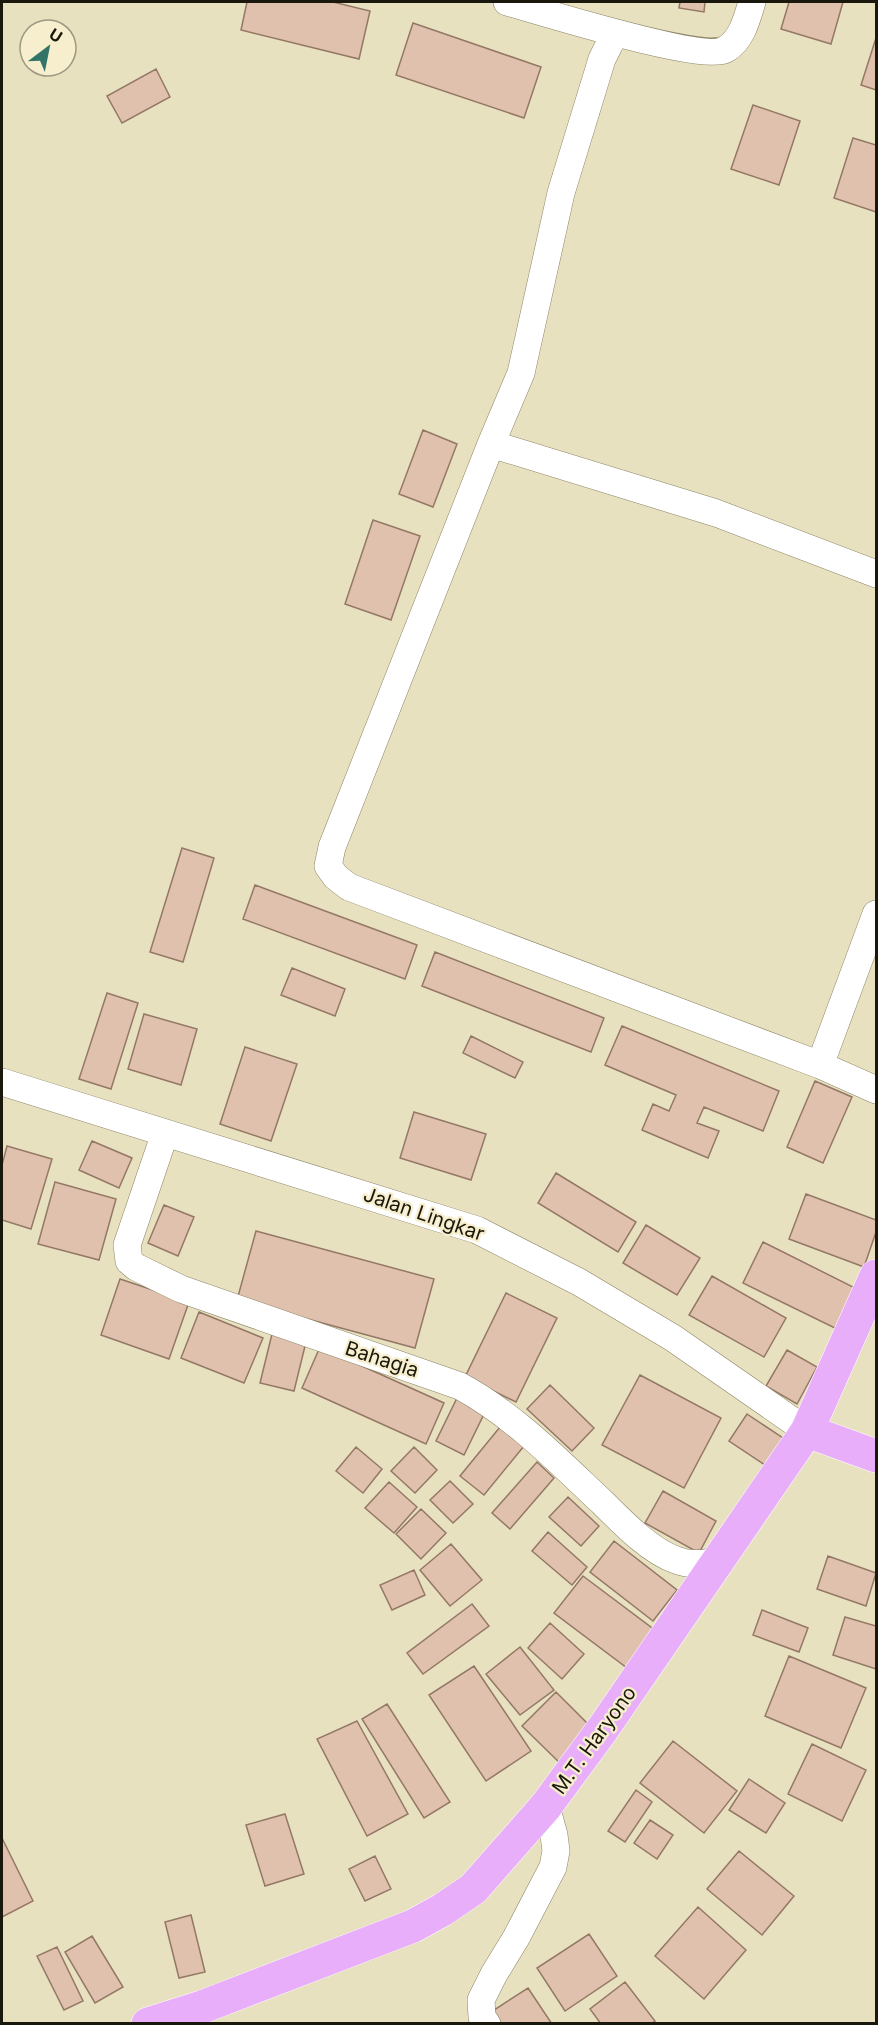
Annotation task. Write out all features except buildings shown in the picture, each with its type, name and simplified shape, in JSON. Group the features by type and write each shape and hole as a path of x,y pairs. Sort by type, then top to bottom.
{"highway":[{"name":"M.T. Haryono","path":"148,2024 202,2007 413,1926 473,1889 546,1806 602,1730 807,1431 876,1276"},
{"path":"807,1431 876,1456"}],"street":[{"path":"507,2 615,33 694,50 717,52 726,50 735,42 752,2"},
{"path":"615,33 602,59 561,193 521,373 332,847 328,866 336,877 350,887 820,1065 876,1089"},
{"path":"491,444 716,513 876,574"},
{"path":"820,1065 876,914"},
{"name":"Jalan Lingkar","path":"2,1082 477,1230 579,1282 674,1338 807,1431"},
{"name":"Bahagia","path":"165,1133 127,1245 129,1261 136,1267 181,1289 460,1386 497,1408 518,1424 614,1514 658,1550 675,1560 694,1564 721,1559"},
{"path":"487,2024 482,2017 481,2000 553,1867 556,1851 546,1806"}]}
